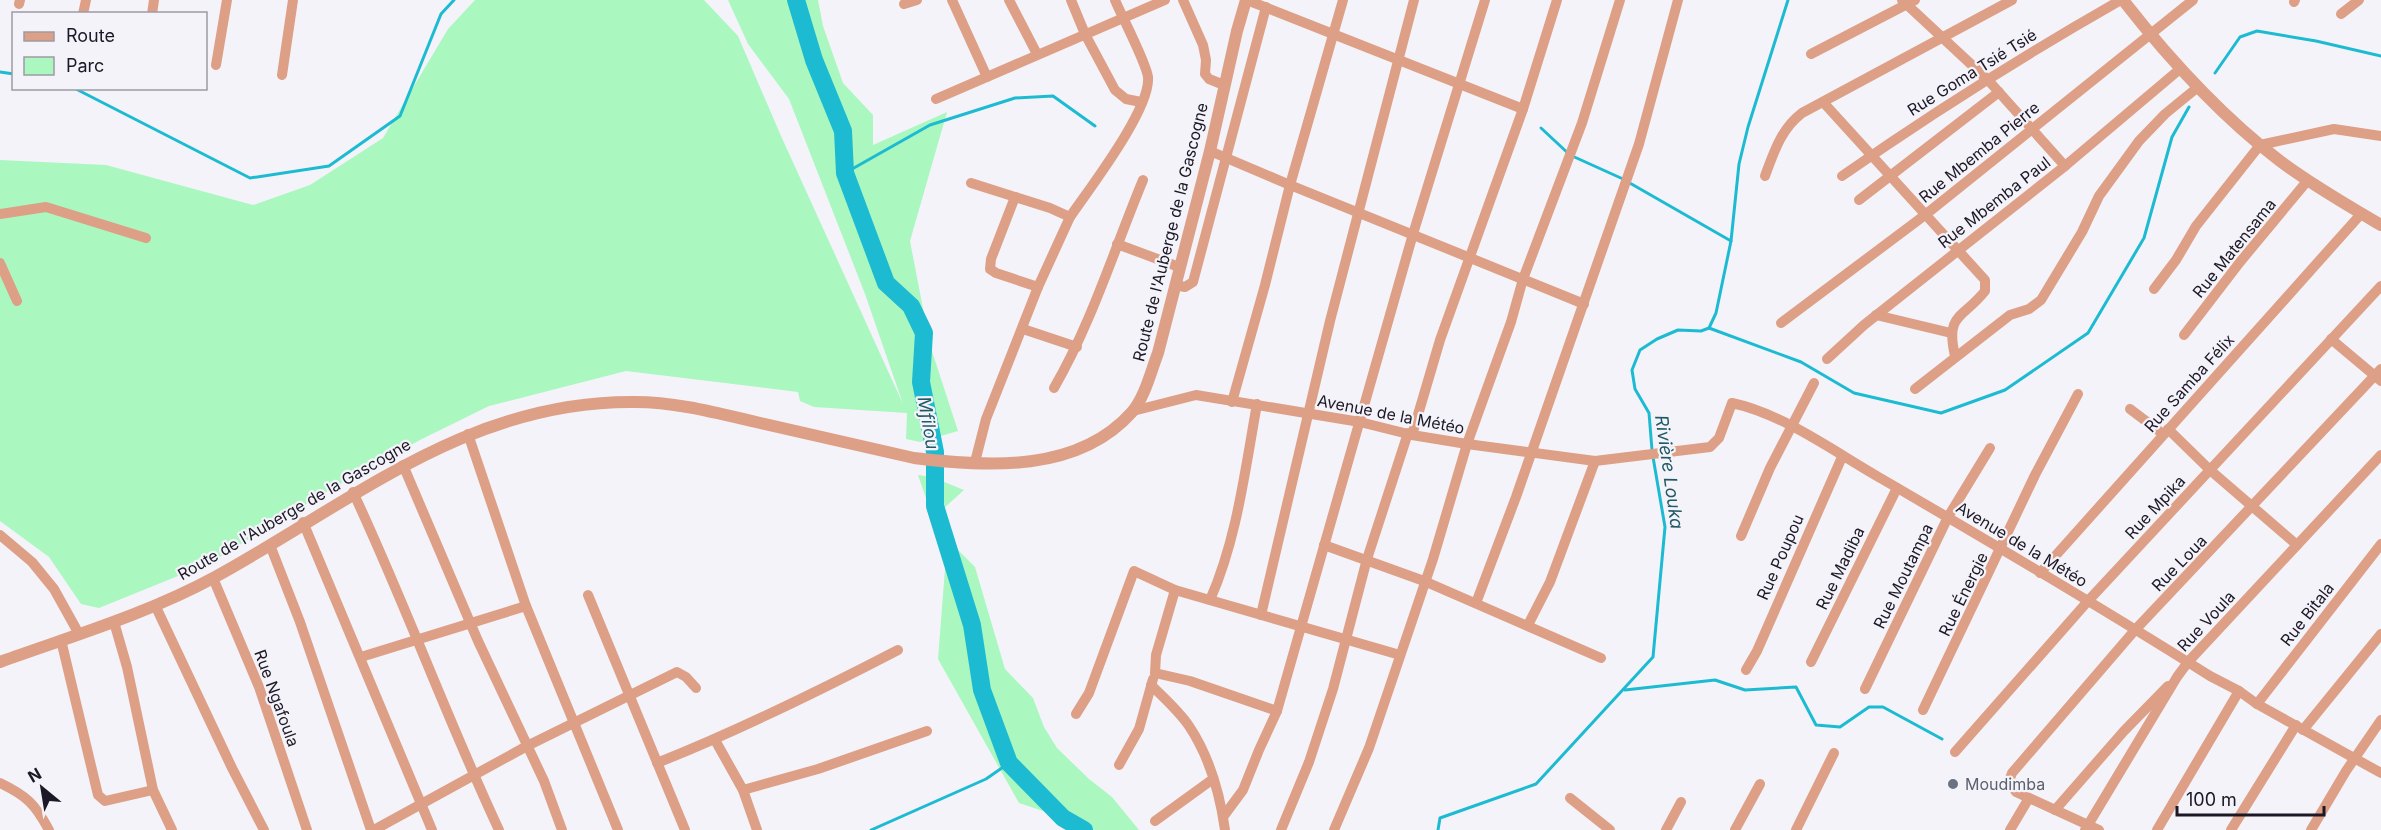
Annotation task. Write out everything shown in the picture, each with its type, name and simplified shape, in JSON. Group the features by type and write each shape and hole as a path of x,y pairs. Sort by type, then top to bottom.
{"street":[{"path":"216,65 227,0"},
{"path":"282,75 292,0"},
{"path":"904,4 917,0"},
{"path":"952,0 987,77"},
{"path":"1009,0 1037,54"},
{"path":"1071,0 1085,34 1115,90 1126,99 1141,102"},
{"path":"975,462 986,419 1038,287 1070,217 1118,149 1147,86 1147,72 1115,0"},
{"path":"936,99 1165,0"},
{"path":"1183,0 1203,45 1206,56 1205,74 1209,79 1224,85"},
{"path":"1247,0 1523,109"},
{"name":"Route de l'Auberge de la Gascogne","path":"0,662 114,622 213,578 353,492 468,434 506,421 555,409 637,402 699,409 915,458 946,462 1023,463 1075,452 1097,442 1133,411 1158,353 1247,0"},
{"path":"1232,402 1343,0"},
{"path":"1261,615 1358,213 1400,61 1414,0"},
{"path":"1223,817 1243,790 1258,750 1277,711 1413,234 1485,0"},
{"path":"1281,830 1309,762 1367,560 1440,340 1523,109 1557,0"},
{"path":"1334,830 1369,748 1467,444 1523,279 1582,123 1620,0"},
{"path":"1476,603 1532,453 1639,144 1677,0"},
{"path":"1765,176 1779,140 1791,122 2012,0"},
{"path":"2122,0 2180,69 2260,145 2308,180 2381,225"},
{"name":"Rue Goma Tsié Tsié","path":"1842,176 1930,115 2058,36 2122,0"},
{"name":"Rue Mbemba Pierre","path":"1781,323 1925,215 2193,0"},
{"path":"2341,14 2359,0"},
{"path":"1811,54 1908,2 1988,80 2065,166"},
{"path":"1175,285 1189,286 1198,263 1266,7"},
{"name":"Rue Mbemba Paul","path":"1827,359 1876,315 2065,166 2180,69"},
{"path":"1915,389 2010,315 2029,309 2041,300 2082,232 2099,196 2125,159 2165,114 2198,87"},
{"path":"1859,200 1999,92"},
{"path":"1824,102 1981,274 1987,285 1982,295 1960,315 1951,333 1955,356"},
{"path":"2154,289 2176,260 2196,226 2260,145 2334,129 2381,136"},
{"path":"1210,151 1290,186 1584,304"},
{"path":"1054,388 1077,346 1098,298 1143,180"},
{"name":"Rue Matensama","path":"2184,335 2240,262 2308,180"},
{"path":"971,183 1050,208 1070,217"},
{"path":"1015,197 991,259 990,269 1038,287"},
{"path":"0,214 46,207 146,238"},
{"path":"1195,209 1211,216"},
{"name":"Rue Samba Félix","path":"2040,573 2361,214"},
{"path":"1117,244 1180,263 1198,263"},
{"path":"0,263 17,301"},
{"name":"Rue Mpika","path":"1955,752 2088,601 2381,286"},
{"path":"1876,315 1951,333"},
{"path":"1023,329 1077,346"},
{"path":"2331,339 2379,375"},
{"name":"Rue Loua","path":"2029,798 2016,792 2010,784 2012,773 2135,630 2379,375"},
{"path":"1741,536 1770,468 1814,383"},
{"name":"Rue Énergie","path":"1923,710 2035,475 2078,394"},
{"name":"Avenue de la Météo","path":"1133,411 1196,395 1360,422 1467,444 1595,461 1710,447 1719,438 1732,402 1792,427 2002,548 2257,704 2381,772"},
{"path":"1210,600 1227,554 1241,494 1257,404"},
{"path":"2130,409 2165,431 2297,544"},
{"path":"468,434 526,606 618,830"},
{"name":"Rue Moutampa","path":"1865,689 1948,517 1990,448"},
{"name":"Rue Voula","path":"2087,827 2177,676 2188,662 2381,455"},
{"name":"Rue Poupou","path":"1746,670 1757,651 1842,457"},
{"path":"1528,625 1550,582 1595,461"},
{"path":"403,465 544,781 562,830"},
{"name":"Rue Madiba","path":"1811,662 1897,488"},
{"path":"353,492 499,830"},
{"path":"303,522 432,830"},
{"path":"0,535 32,562 54,589 79,634"},
{"path":"270,544 300,622 372,830 422,805 527,746 630,697 665,676 676,672 686,677 696,688"},
{"name":"Rue Bitala","path":"2257,704 2381,544"},
{"path":"1324,545 1424,581 1601,658"},
{"path":"1076,714 1089,693 1134,571 1175,590 1400,655"},
{"name":"Rue Ngafoula","path":"213,578 259,687 307,830"},
{"path":"1119,765 1139,729 1155,673 1156,655 1175,590"},
{"path":"588,595 685,830"},
{"path":"155,605 264,830"},
{"path":"361,657 526,606"},
{"path":"114,622 153,790 172,830"},
{"path":"2230,830 2299,727 2381,634"},
{"path":"61,640 98,795 105,801 153,790"},
{"path":"657,763 715,740 898,651"},
{"path":"1155,673 1190,681 1277,711"},
{"path":"2055,810 2124,731 2177,676"},
{"path":"1151,685 1188,726 1214,779 1225,830"},
{"path":"2157,830 2239,691"},
{"path":"2311,830 2354,758 2381,720"},
{"path":"743,790 818,769 927,730"},
{"path":"715,740 743,790 757,830"},
{"path":"1796,830 1834,753"},
{"path":"1155,821 1214,779"},
{"path":"0,783 15,790 36,807 49,830"},
{"path":"1735,830 1760,784"},
{"path":"1570,798 1596,826 1610,830"},
{"path":"2010,830 2029,798 2087,827 2099,830"},
{"path":"1666,830 1681,802"}],"green space":[{"path":"475,0 704,0 738,36 903,404 865,294 789,99 748,44 728,0 818,0 823,26 843,83 873,115 873,145 947,112 910,241 930,345 958,431 920,442 906,439 907,413 814,407 800,401 798,392 626,371 489,406 420,440 331,489 210,563 99,608 81,604 49,557 0,521 0,160 106,165 253,205 310,185 383,138 448,29"},
{"path":"918,475 932,477 964,490 944,508 958,550 975,567 1005,669 1033,698 1044,727 1057,748 1089,779 1112,797 1139,830 1068,830 1049,813 1019,803 938,659 946,556"}],"waterway":[{"path":"78,90 250,178 329,166 400,116 441,14 454,0"},
{"name":"Mfilou","path":"796,0 814,60 843,131 845,173 886,283 911,306 924,333 921,382 935,452 935,506 972,625 982,690 1009,763 1063,818 1084,830"},
{"name":"Rivière Louka","path":"1652,450 1649,413 1635,389 1632,370 1640,350 1657,339 1678,330 1701,331 1709,328 1716,313 1731,241 1739,164 1748,127 1788,0"},
{"path":"2215,73 2240,37 2257,31 2316,41 2381,56"},
{"path":"0,72 12,74"},
{"path":"845,173 930,125 1015,98 1053,96 1095,126"},
{"path":"1709,328 1801,362 1854,393 1941,413 2005,390 2088,333 2144,238 2172,137 2189,107"},
{"path":"1541,128 1570,155 1623,179"},
{"path":"1628,182 1731,241"},
{"name":"Rivière Louka","path":"1438,830 1440,818 1536,784 1653,657 1665,527 1653,457"},
{"path":"1625,690 1715,680 1745,690 1796,687 1816,725 1840,727 1869,707 1883,707 1942,739"},
{"path":"871,830 986,779 1009,763"}],"place":[{"name":"Moudimba","path":"1953,784"}]}
